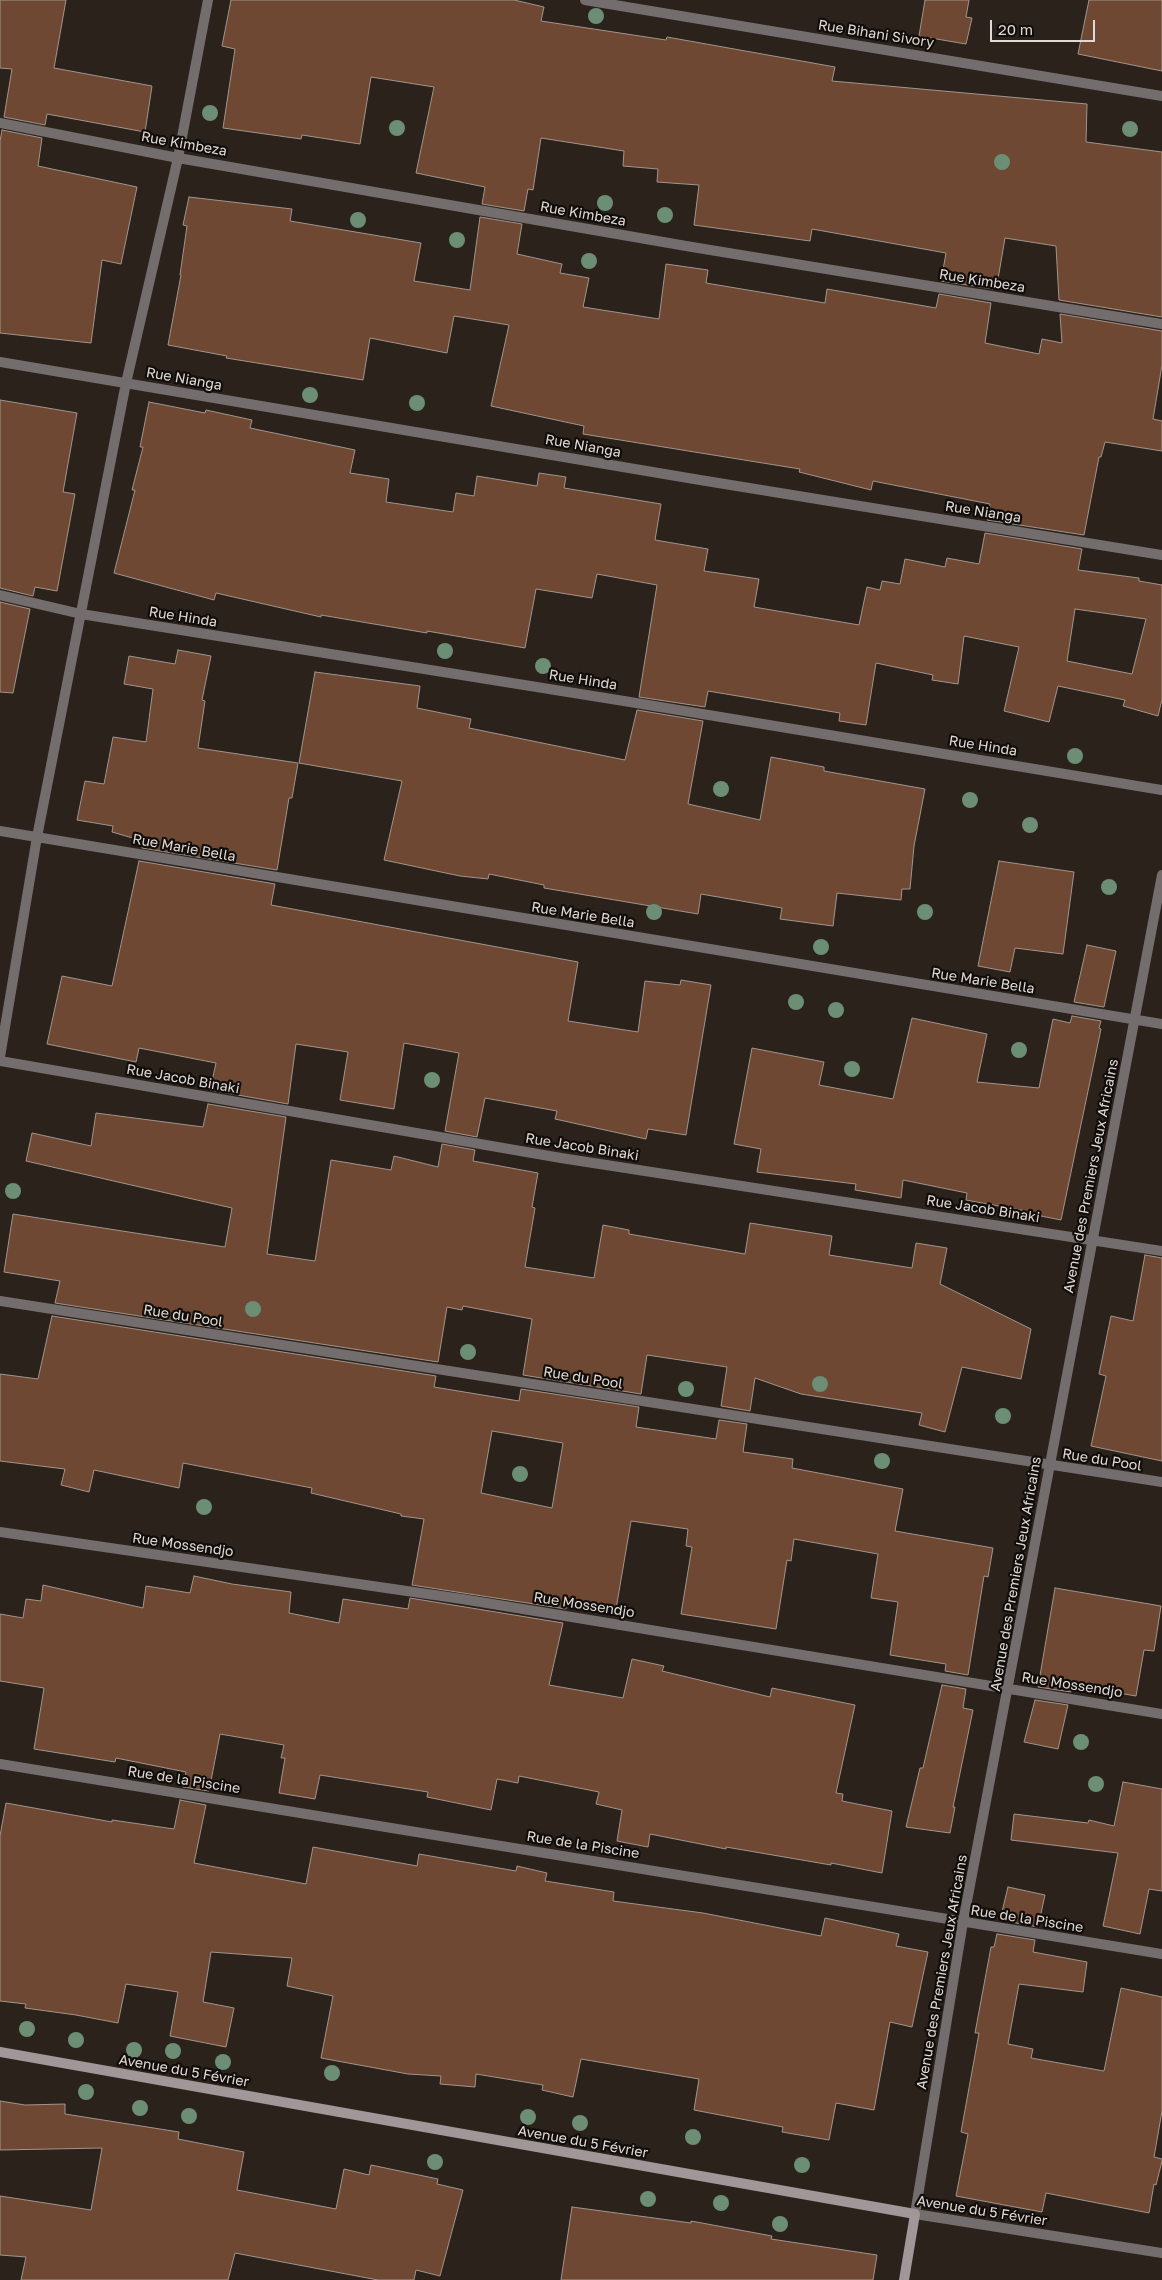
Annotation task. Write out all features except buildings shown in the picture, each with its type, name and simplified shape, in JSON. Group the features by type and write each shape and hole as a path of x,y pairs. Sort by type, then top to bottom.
{"street":[{"path":"0,1059 36,837 126,383 178,158 208,0"},
{"name":"Rue Bihani Sivory","path":"586,0 1162,96"},
{"name":"Rue Kimbeza","path":"0,123 178,158 682,246 1162,324"},
{"name":"Rue Nianga","path":"0,362 700,480 1162,555"},
{"name":"Rue Hinda","path":"0,595 81,614 614,699 1162,790"},
{"name":"Rue Marie Bella","path":"0,831 1162,1024"},
{"name":"Avenue des Premiers Jeux Africains","path":"904,2280 963,1922 1009,1689 1049,1466 1162,875"},
{"name":"Rue Jacob Binaki","path":"0,1059 560,1158 1162,1251"},
{"name":"Rue du Pool","path":"0,1301 1049,1466 1162,1482"},
{"name":"Rue Mossendjo","path":"0,1532 462,1599 1162,1714"},
{"name":"Rue de la Piscine","path":"0,1764 1162,1954"},
{"name":"Avenue du 5 Février","path":"0,2052 915,2214 1162,2253"}]}
